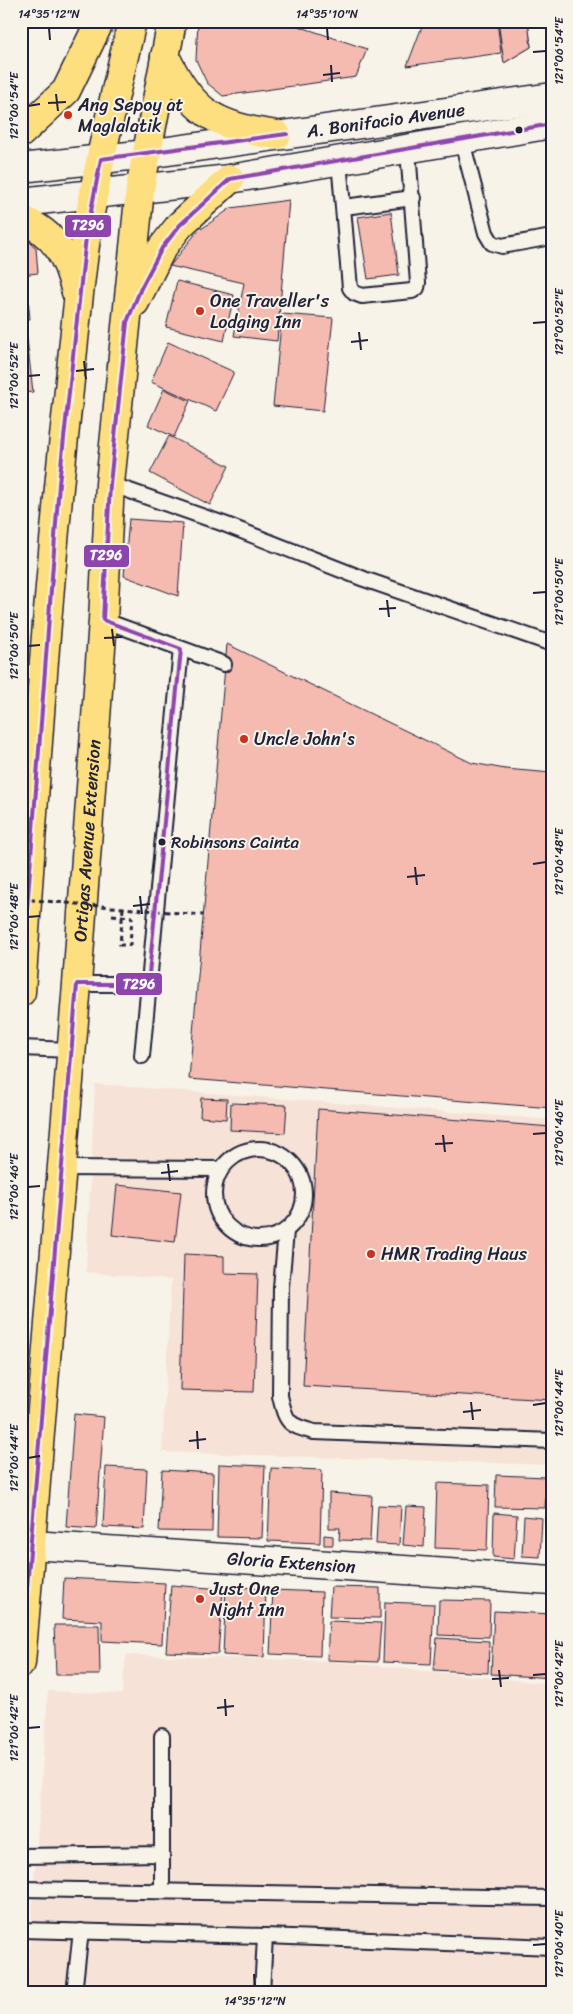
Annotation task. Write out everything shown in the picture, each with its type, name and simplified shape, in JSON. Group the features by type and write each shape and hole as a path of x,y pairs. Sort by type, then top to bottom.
{"main road":[{"path":"21,133 66,91 100,21"},
{"path":"21,992 32,672 59,484 78,300 94,194 132,21"},
{"name":"Ortigas Avenue Extension","path":"21,1662 32,1545 70,1050 77,984 103,620 110,484 140,189 172,21"},
{"path":"165,56 182,89 212,117 246,131 276,135"},
{"name":"A. Bonifacio Avenue","path":"21,168 147,154 552,97"},
{"name":"A. Bonifacio Avenue","path":"21,202 230,179 462,141 552,124"},
{"path":"127,322 141,288 162,248 180,225 230,179"},
{"path":"21,219 44,231 62,250 71,270 78,300"},
{"name":"Gloria Extension","path":"32,1545 552,1580"}],"lane":[{"path":"462,141 486,233 492,243 502,246 552,237"},
{"path":"339,161 350,288 354,293 362,296 412,291 417,288 418,283 408,150"},
{"path":"344,207 413,198"},
{"path":"110,484 224,524 364,579 552,644"},
{"path":"103,620 224,664"},
{"path":"142,1056 181,649"},
{"path":"77,984 148,984"},
{"path":"21,1048 70,1050"},
{"path":"262,1148 277,1152 290,1161 300,1174 304,1189 303,1205 297,1219 286,1231 272,1238 256,1240 241,1236 228,1227 219,1214 214,1199 215,1184 221,1169 232,1157 246,1151 262,1148"},
{"path":"61,1168 221,1169"},
{"path":"286,1231 281,1287 280,1396 283,1413 293,1426 314,1432 552,1441"},
{"path":"162,1736 162,1891"},
{"path":"21,1856 162,1854"},
{"path":"21,1889 552,1898"},
{"path":"21,1930 265,1936 552,1947"},
{"path":"74,1993 82,1931"},
{"path":"262,1993 265,1936"}],"path":[{"path":"21,899 203,915"},
{"path":"104,915 132,917 130,945 120,945 123,908"}],"shaded area":[{"path":"95,1084 552,1120 552,1465 162,1452 171,1280 86,1272"},
{"path":"126,1655 329,1661 552,1684 552,1993 26,1993 48,1691 122,1694"}],"building":[{"path":"198,21 283,21 367,49 356,77 223,96 207,83 196,60"},
{"path":"424,21 497,21 501,53 407,66"},
{"path":"498,21 528,21 531,47 504,63"},
{"path":"498,21 528,21 531,47 504,63"},
{"path":"289,200 277,341 234,336 244,283 170,266 197,232 231,208"},
{"path":"391,212 399,275 368,279 358,217"},
{"path":"21,233 36,248 38,273 21,275"},
{"path":"26,277 30,319 21,319 21,278"},
{"name":"One Traveller's Lodging Inn","path":"177,281 234,295 224,341 166,327"},
{"path":"282,314 333,318 323,411 273,406"},
{"path":"21,321 25,321 33,392 21,393"},
{"path":"168,342 234,372 216,411 151,382"},
{"path":"164,389 190,401 174,437 148,425"},
{"path":"169,436 229,466 210,505 150,473"},
{"path":"129,519 183,523 178,596 124,576"},
{"path":"227,644 472,763 505,769 552,773 552,1108 189,1079"},
{"path":"201,1098 227,1099 226,1119 200,1117"},
{"path":"231,1103 287,1105 285,1133 230,1130"},
{"path":"318,1109 552,1127 552,1400 303,1386"},
{"path":"117,1185 181,1192 175,1242 112,1235"},
{"path":"184,1254 224,1256 224,1273 258,1274 254,1392 180,1390"},
{"path":"74,1414 104,1417 96,1529 66,1527"},
{"path":"219,1464 265,1466 262,1538 217,1537"},
{"path":"106,1467 147,1469 144,1529 103,1527"},
{"path":"271,1468 322,1470 320,1543 268,1541"},
{"path":"162,1470 213,1473 212,1532 159,1531"},
{"path":"496,1475 547,1477 545,1508 495,1507"},
{"path":"437,1483 489,1485 487,1550 435,1548"},
{"path":"329,1493 372,1496 370,1541 339,1540 340,1528 329,1528"},
{"path":"378,1505 401,1506 399,1545 376,1544"},
{"path":"406,1506 426,1507 424,1547 403,1545"},
{"path":"494,1513 517,1515 514,1559 493,1557"},
{"path":"524,1516 542,1518 540,1557 522,1556"},
{"path":"552,1518 552,1557 550,1557"},
{"path":"324,1535 333,1536 333,1545 324,1545"},
{"path":"64,1578 165,1583 162,1644 102,1641 102,1621 62,1619"},
{"path":"171,1585 223,1589 218,1654 166,1652"},
{"path":"226,1586 266,1589 264,1657 223,1655"},
{"path":"331,1587 380,1588 380,1618 329,1617"},
{"path":"273,1590 322,1592 320,1656 270,1654"},
{"path":"439,1600 490,1601 489,1637 438,1635"},
{"path":"385,1602 434,1604 431,1664 383,1662"},
{"path":"494,1611 552,1614 552,1678 491,1674"},
{"path":"329,1621 381,1623 378,1662 327,1660"},
{"path":"54,1625 99,1625 100,1675 56,1675"},
{"path":"437,1638 489,1641 488,1673 434,1670"}],"transit line":[{"name":"T296","path":"21,1660 77,984 148,984 181,649 103,620 110,484 127,322 141,288 162,248 180,225 230,179 552,124"},
{"name":"T296","path":"21,989 59,484 86,237 101,159 287,134"}],"place":[{"name":"Ang Sepoy at Maglalatik","path":"68,115"},
{"name":"One Traveller's Lodging Inn","path":"200,311"},
{"name":"Uncle John's","path":"244,739"},
{"name":"Robinsons Cainta","path":"162,842"},
{"name":"HMR Trading Haus","path":"371,1254"},
{"name":"Just One Night Inn","path":"200,1599"}]}
